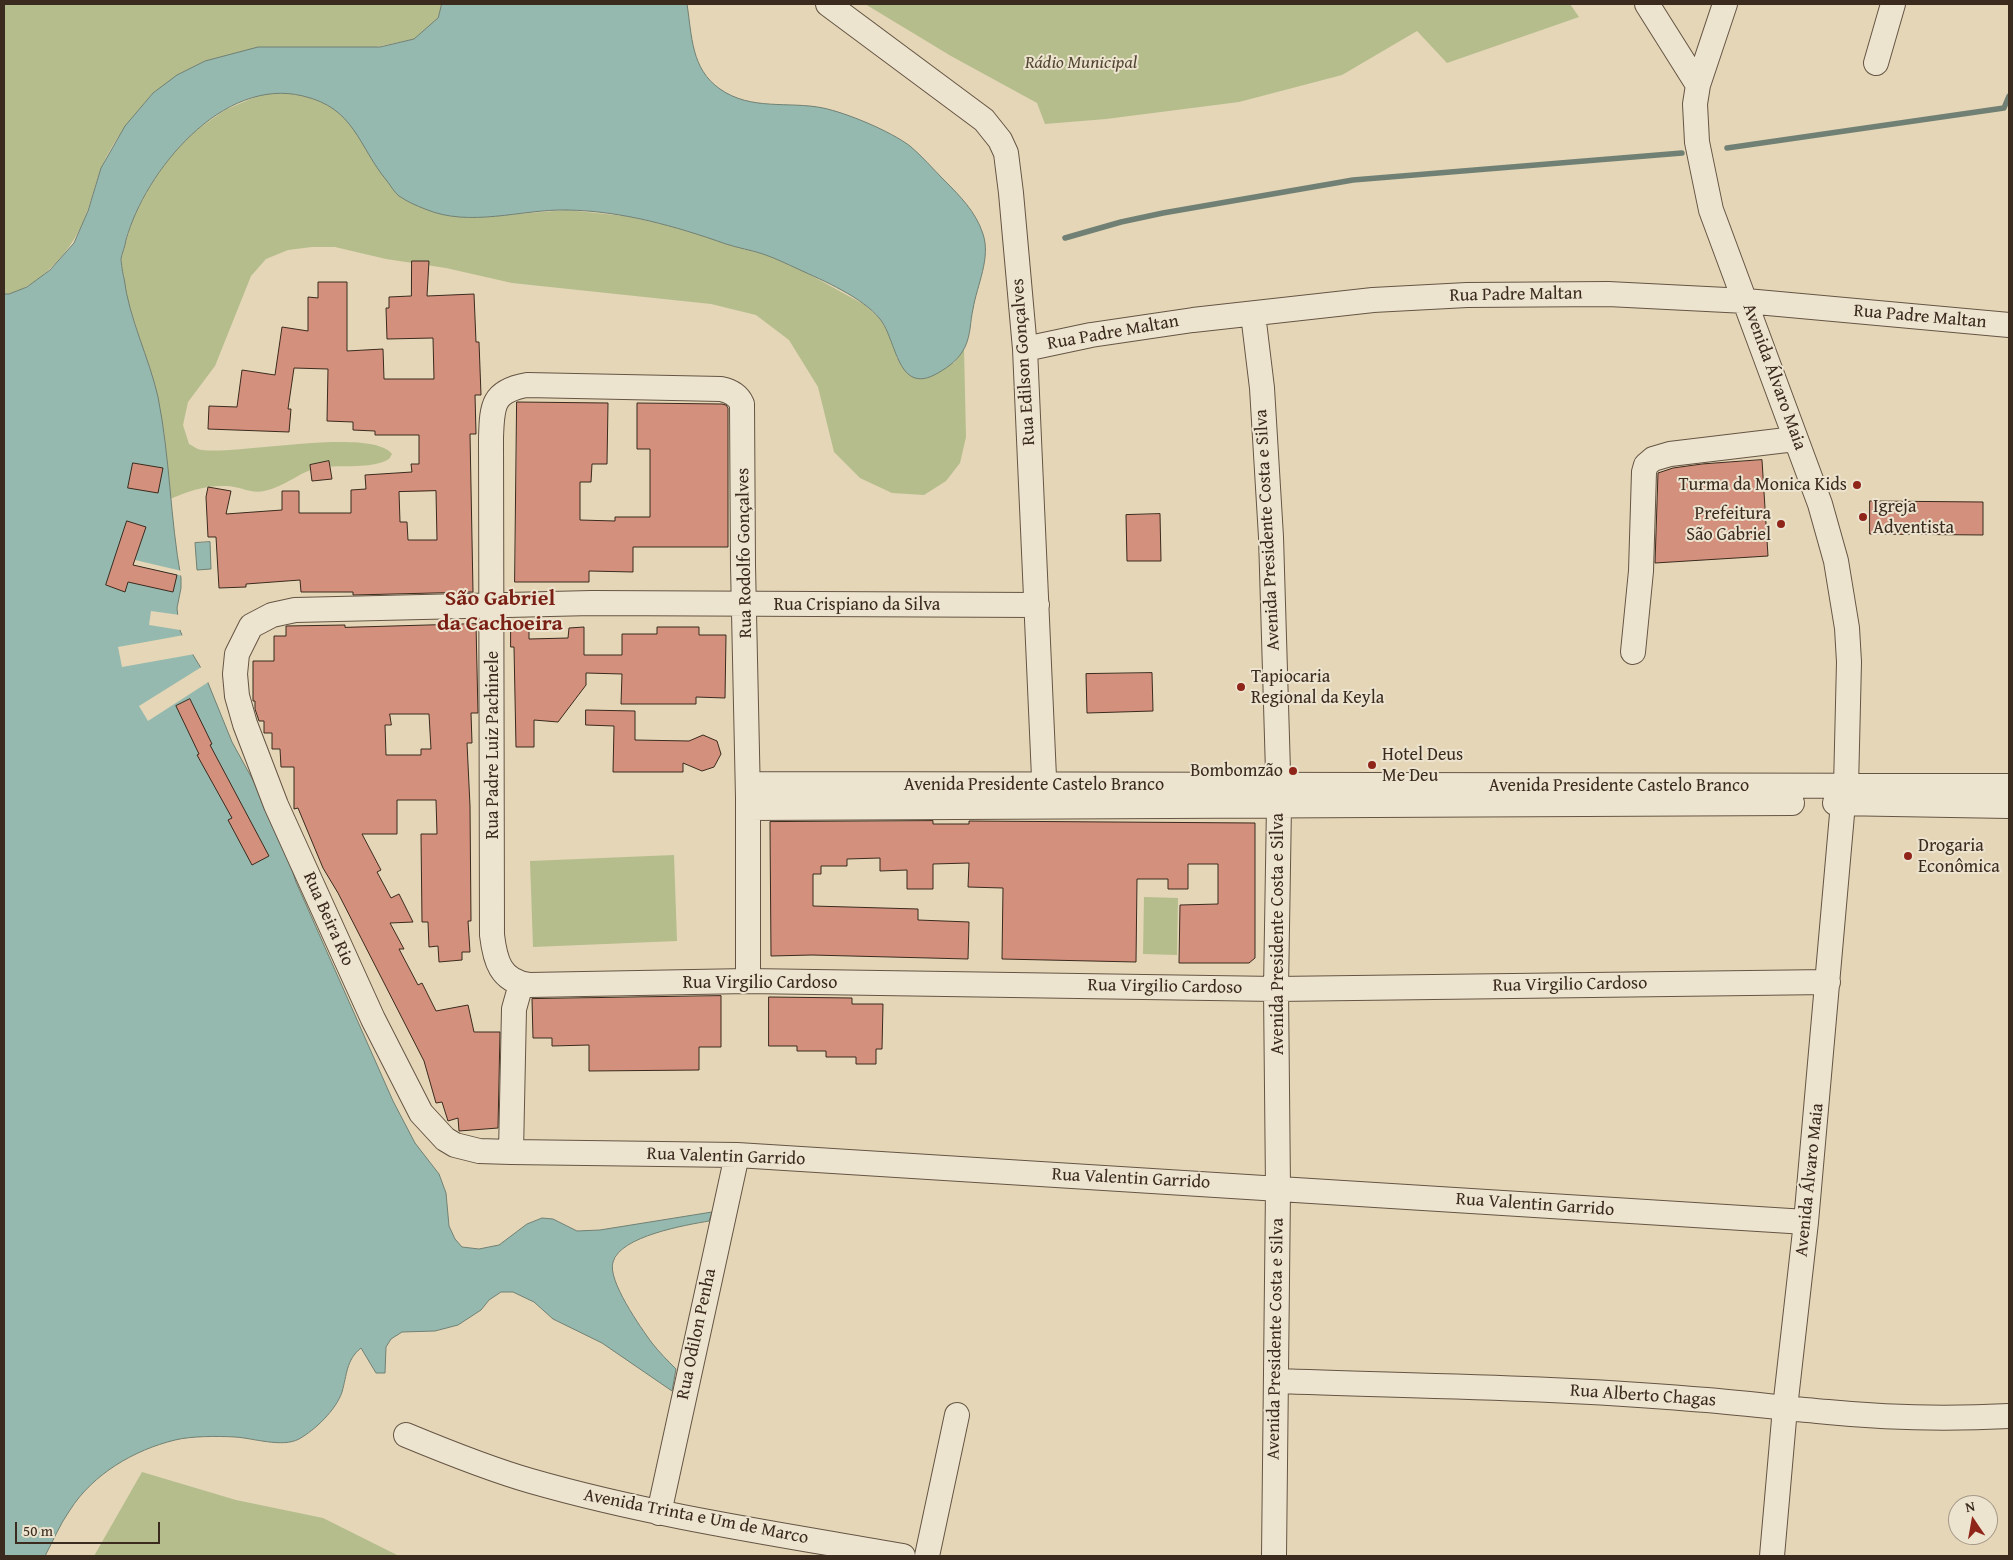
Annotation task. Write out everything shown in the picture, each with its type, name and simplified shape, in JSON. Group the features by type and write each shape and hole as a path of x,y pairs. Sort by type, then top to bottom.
{"street":[{"name":"Rua Edilson Gonçalves","path":"828,4 984,120 1000,140 1006,153 1025,349 1045,796"},
{"path":"1647,4 1698,85"},
{"name":"Avenida Álvaro Maia","path":"1725,4 1698,85 1695,104 1697,142 1711,210 1746,301 1829,532 1836,561 1847,628 1849,662 1844,795 1828,982 1772,1556"},
{"path":"1876,63 1894,4"},
{"name":"Rua Padre Maltan","path":"1025,349 1145,326 1373,300 1466,294 1608,294 1746,301 2009,325"},
{"name":"Avenida Presidente Costa e Silva","path":"1253,314 1262,388 1271,537 1279,795 1276,989 1278,1188 1274,1556"},
{"name":"Rua Rodolfo Gonçalves","path":"491,422 493,410 504,391 527,385 721,389 735,394 739,398 743,412 744,604 748,784 748,981"},
{"name":"Rua Padre Luiz Pachinele","path":"491,422 493,605 492,935 497,962 513,979"},
{"path":"1633,652 1641,571 1643,482 1646,465 1653,459 1670,454 1795,439"},
{"name":"Rua Crispiano da Silva","path":"235,674 237,654 251,626 272,615 294,610 592,603 1037,605"},
{"name":"Rua Beira Rio","path":"235,674 237,696 245,724 273,797 373,1019 421,1113 445,1140 455,1146"},
{"name":"Avenida Presidente Castelo Branco","path":"748,784 1045,796"},
{"name":"Avenida Presidente Castelo Branco","path":"748,808 1045,796 1844,795 2009,786"},
{"name":"Avenida Presidente Castelo Branco","path":"1844,795 2009,806"},
{"path":"511,1152 513,979"},
{"name":"Rua Virgilio Cardoso","path":"513,979 1276,989 1828,982"},
{"name":"Rua Valentin Garrido","path":"455,1146 474,1150 511,1152 737,1155 1806,1222"},
{"name":"Rua Odilon Penha","path":"659,1513 737,1155"},
{"name":"Rua Alberto Chagas","path":"1276,1381 1585,1392 1691,1398 1785,1408 1898,1416 1969,1418 2009,1416"},
{"path":"928,1556 957,1414"},
{"name":"Avenida Trinta e Um de Marco","path":"406,1436 530,1481 659,1513 903,1556"}],"green space":[{"path":"4,4 442,4 438,18 415,39 153,93 138,110 111,148 99,173 80,229 69,247 55,264 38,279 18,291 4,294"},
{"name":"Rádio Municipal","path":"865,4 1570,4 1579,17 1447,63 1417,31 1342,75 1239,102 1106,119 1045,124 1037,103 951,56"},
{"path":"285,93 307,96 331,106 350,123 365,145 468,218 567,210 625,216 685,229 732,246 767,255 805,272 865,305 881,320 893,342 897,358 954,363 964,349 966,437 960,463 946,481 924,495 892,493 860,478 834,452 818,387 789,340 756,315 711,304 512,283 446,268 386,259 335,247 312,247 288,250 266,259 251,276 215,366 188,402 183,425 189,444 200,450 220,451 332,442 359,443 379,446 392,454 389,459 374,464 314,469 264,491 259,492 231,486 211,486 190,491 170,499 164,432 126,296 121,260 132,220 151,184 173,153 195,131 225,110 262,94"},
{"path":"674,855 677,941 533,947 530,861"},
{"path":"1144,897 1178,898 1177,955 1143,954"},
{"path":"142,1472 236,1500 323,1518 399,1556 94,1556"}],"water":[{"path":"442,4 687,4 694,51 703,72 710,81 732,96 744,100 757,103 810,106 833,110 868,123 902,140 919,154 967,205 980,226 985,243 984,262 965,347 954,362 938,373 924,378 914,378 906,372 900,363 886,328 872,311 842,290 781,261 687,231 628,216 608,213 550,210 496,216 460,217 425,209 405,200 396,193 377,168 354,130 334,109 303,96 273,94 244,100 217,115 192,135 169,159 150,186 136,213 126,240 121,259 130,308 154,382 162,420 174,533 181,578 177,608 179,628 204,673 232,742 265,802 285,849 296,882 393,1101 415,1143 439,1174 446,1193 449,1226 455,1239 462,1247 479,1249 499,1245 527,1224 542,1218 553,1219 577,1231 600,1230 712,1212 709,1221 655,1233 628,1245 618,1253 613,1262 615,1280 626,1304 652,1343 676,1369 672,1391 602,1343 553,1319 534,1302 513,1292 501,1292 489,1300 481,1310 458,1325 435,1331 402,1332 391,1339 386,1347 385,1373 376,1373 361,1348 352,1358 342,1392 335,1406 318,1425 299,1439 292,1442 276,1443 213,1436 181,1439 160,1444 116,1465 90,1485 66,1515 45,1556 4,1556 4,294 27,287 50,270 74,243 88,211 101,168 125,126 153,93 177,75 205,61 258,47 380,47 414,39 438,18"},
{"path":"210,542 211,569 197,570 195,543"}],"pier":[{"path":"135,560 182,571 183,576 133,565"},
{"path":"151,611 180,615 180,630 149,625"},
{"path":"184,635 195,654 122,667 118,647"},
{"path":"203,666 210,681 148,721 139,706"}],"building":[{"path":"412,261 429,261 427,296 474,294 476,342 479,342 481,395 475,395 476,434 470,434 473,592 353,595 353,592 301,592 300,580 246,584 246,587 219,588 216,537 208,537 206,497 208,487 231,491 226,514 282,510 282,491 299,491 299,513 351,513 351,490 366,489 365,475 412,472 411,464 419,464 419,435 375,435 375,431 353,430 353,422 327,421 328,369 294,368 288,409 291,409 289,432 208,429 209,406 237,407 242,370 275,375 282,327 308,331 308,297 318,298 318,282 347,282 347,351 383,349 384,379 434,379 433,338 387,339 386,308 389,308 389,297 411,296","holes":["436,491 437,540 408,540 407,522 400,522 399,492"]},
{"path":"517,402 608,403 607,464 592,464 591,482 580,482 580,520 615,521 615,517 650,517 650,449 637,449 637,403 726,405 728,408 728,547 633,547 633,572 589,571 589,582 515,582"},
{"path":"1762,460 1768,556 1655,563 1658,473 1673,468 1702,464"},
{"path":"329,461 332,479 312,481 310,465"},
{"path":"133,463 163,468 158,493 128,488"},
{"path":"1870,501 1983,502 1983,535 1870,534"},
{"path":"1160,514 1161,561 1127,561 1126,515"},
{"path":"127,521 146,527 133,565 177,575 173,592 128,582 125,592 106,585"},
{"path":"476,624 478,713 471,713 472,743 467,743 470,806 471,921 468,921 470,952 462,952 462,960 439,962 438,946 429,947 428,922 422,922 421,834 437,834 436,800 397,800 397,834 362,834 381,870 377,872 391,898 399,894 413,922 390,923 404,949 399,949 418,985 422,983 436,1011 468,1005 474,1032 500,1032 498,1128 459,1131 458,1118 448,1121 442,1102 436,1103 424,1061 338,893 323,868 298,808 294,809 294,767 281,767 280,749 272,749 272,733 264,733 264,721 259,721 255,709 255,701 253,701 253,661 274,661 274,636 286,636 286,626 345,625 345,627","holes":["390,714 429,714 431,749 421,749 421,755 386,755 385,725 391,725"]},
{"path":"511,625 529,625 529,639 568,638 569,628 584,627 584,655 622,655 622,634 657,634 657,627 699,627 699,635 726,635 725,698 696,697 696,704 621,704 622,674 586,673 586,685 558,722 534,720 534,747 516,747 514,647 511,647"},
{"path":"1152,673 1153,711 1087,713 1086,674"},
{"path":"190,699 212,744 210,745 269,856 252,865 228,820 232,818 197,755 199,754 176,706"},
{"path":"586,710 635,711 635,740 689,741 703,735 717,741 721,754 714,767 702,771 683,763 683,772 613,772 614,726 586,725"},
{"path":"933,821 933,824 969,824 969,821 1255,823 1255,958 1249,963 1179,963 1180,905 1218,904 1218,864 1188,864 1188,889 1168,889 1168,879 1137,879 1136,962 1002,959 1003,888 968,887 969,863 933,864 933,889 907,889 907,870 880,871 880,858 847,859 847,866 821,866 821,874 813,874 813,906 918,909 918,920 969,922 968,959 812,955 771,956 770,822"},
{"path":"721,996 721,1047 699,1047 699,1070 589,1071 589,1045 552,1046 552,1038 533,1038 532,999"},
{"path":"769,997 852,998 852,1004 883,1004 882,1049 876,1049 876,1064 856,1064 856,1057 826,1057 826,1051 797,1051 797,1046 769,1046"}],"waterway":[{"path":"1727,148 2004,108 2009,96"},
{"path":"1065,238 1121,222 1163,213 1353,180 1682,153"}],"place":[{"name":"Turma da Monica Kids","path":"1857,485"},
{"name":"Igreja Adventista","path":"1863,517"},
{"name":"Prefeitura São Gabriel","path":"1781,524"},
{"name":"Tapiocaria Regional da Keyla","path":"1241,687"},
{"name":"Hotel Deus Me Deu","path":"1372,765"},
{"name":"Bombomzão","path":"1293,771"},
{"name":"Drogaria Econômica","path":"1908,856"}],"district":[{"name":"São Gabriel da Cachoeira","path":"500,612"}]}
